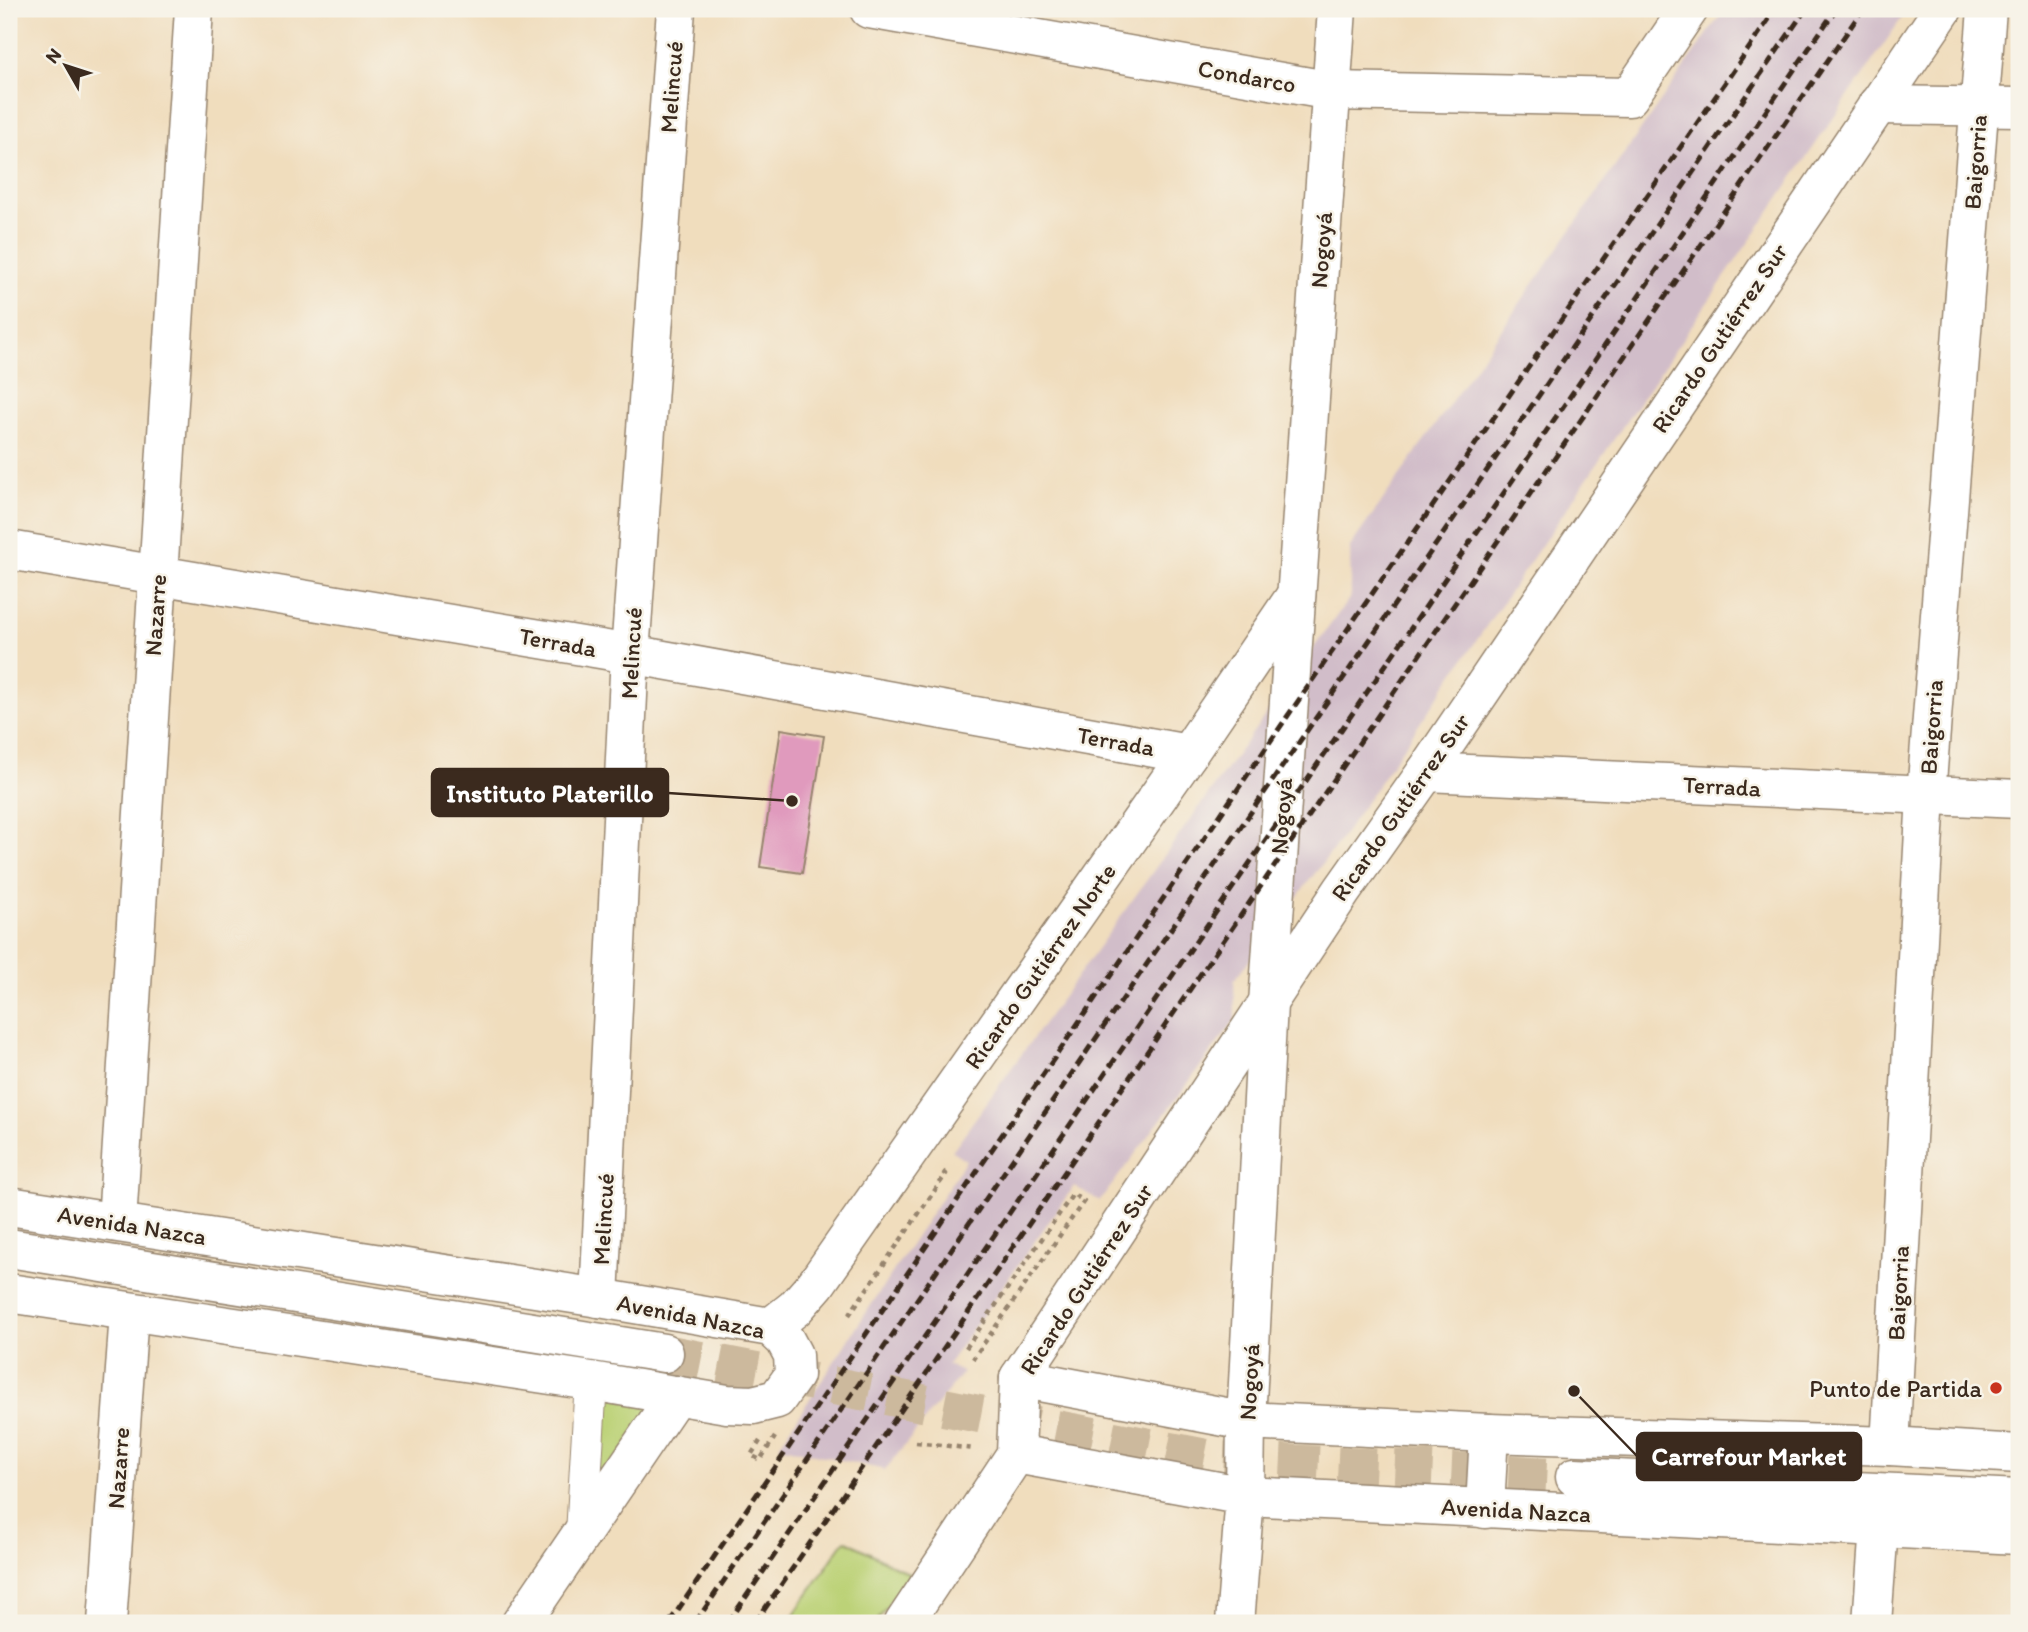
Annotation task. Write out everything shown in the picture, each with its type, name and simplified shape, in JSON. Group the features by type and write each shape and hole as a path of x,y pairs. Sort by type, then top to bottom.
{"street":[{"name":"Nazarre","path":"117,1222 194,9"},
{"name":"Melincué","path":"599,1298 630,654 676,9"},
{"name":"Condarco","path":"869,9 1332,91 1629,97 1689,9"},
{"name":"Nogoyá","path":"1235,1623 1245,1496 1246,1421 1268,1004 1337,9"},
{"name":"Ricardo Gutiérrez Sur","path":"1016,1454 1018,1378 1342,891 1426,772 1943,9"},
{"name":"Baigorria","path":"1890,1446 1926,795 1987,9"},
{"path":"1877,105 2019,107"},
{"name":"Terrada","path":"9,550 630,654 1188,754"},
{"name":"Ricardo Gutiérrez Norte","path":"771,1327 795,1308 816,1284 1188,754 1296,594"},
{"name":"Terrada","path":"1426,772 2019,799"},
{"name":"Avenida Nazca","path":"9,1206 771,1327 785,1340 793,1355 794,1375 778,1399 740,1405 9,1293"},
{"name":"Avenida Nazca","path":"9,1248 664,1353"},
{"name":"Nazarre","path":"107,1623 129,1312"},
{"path":"1018,1378 1246,1421 1489,1433 1890,1446 2019,1454"},
{"path":"582,1534 591,1381"},
{"path":"521,1623 676,1395"},
{"path":"1485,1509 1489,1433"},
{"path":"904,1623 1016,1454"},
{"name":"Avenida Nazca","path":"1016,1454 1245,1496 2019,1535"},
{"name":"Avenida Nazca","path":"1574,1477 2019,1499"},
{"path":"1872,1623 1879,1527"}],"path":[{"path":"966,1348 1073,1194 1084,1201 973,1359"},
{"path":"766,1432 751,1455 760,1460 775,1437"},
{"path":"916,1442 949,1446"}],"shaded area":[{"path":"1725,9 1908,9 1338,843 1234,980 1235,1020 1100,1201 1074,1186 947,1365 963,1372 885,1470 779,1446 966,1160 952,1151 1351,596 1350,547"}],"green space":[{"path":"594,1383 672,1397 585,1525"},
{"path":"845,1540 910,1574 876,1623 788,1623"}],"building":[{"path":"781,729 824,736 802,873 760,867"}],"tunnel":[{"path":"664,1353 1217,1460 1575,1477"}],"railway":[{"path":"669,1623 1287,717 1776,9"},
{"path":"695,1623 1806,9"},
{"path":"728,1623 1836,9"},
{"path":"755,1623 1863,9"}],"place":[{"name":"Instituto Platerillo","path":"792,801"},
{"name":"Punto de Partida","path":"1996,1388"},
{"name":"Carrefour Market","path":"1574,1391"}]}
